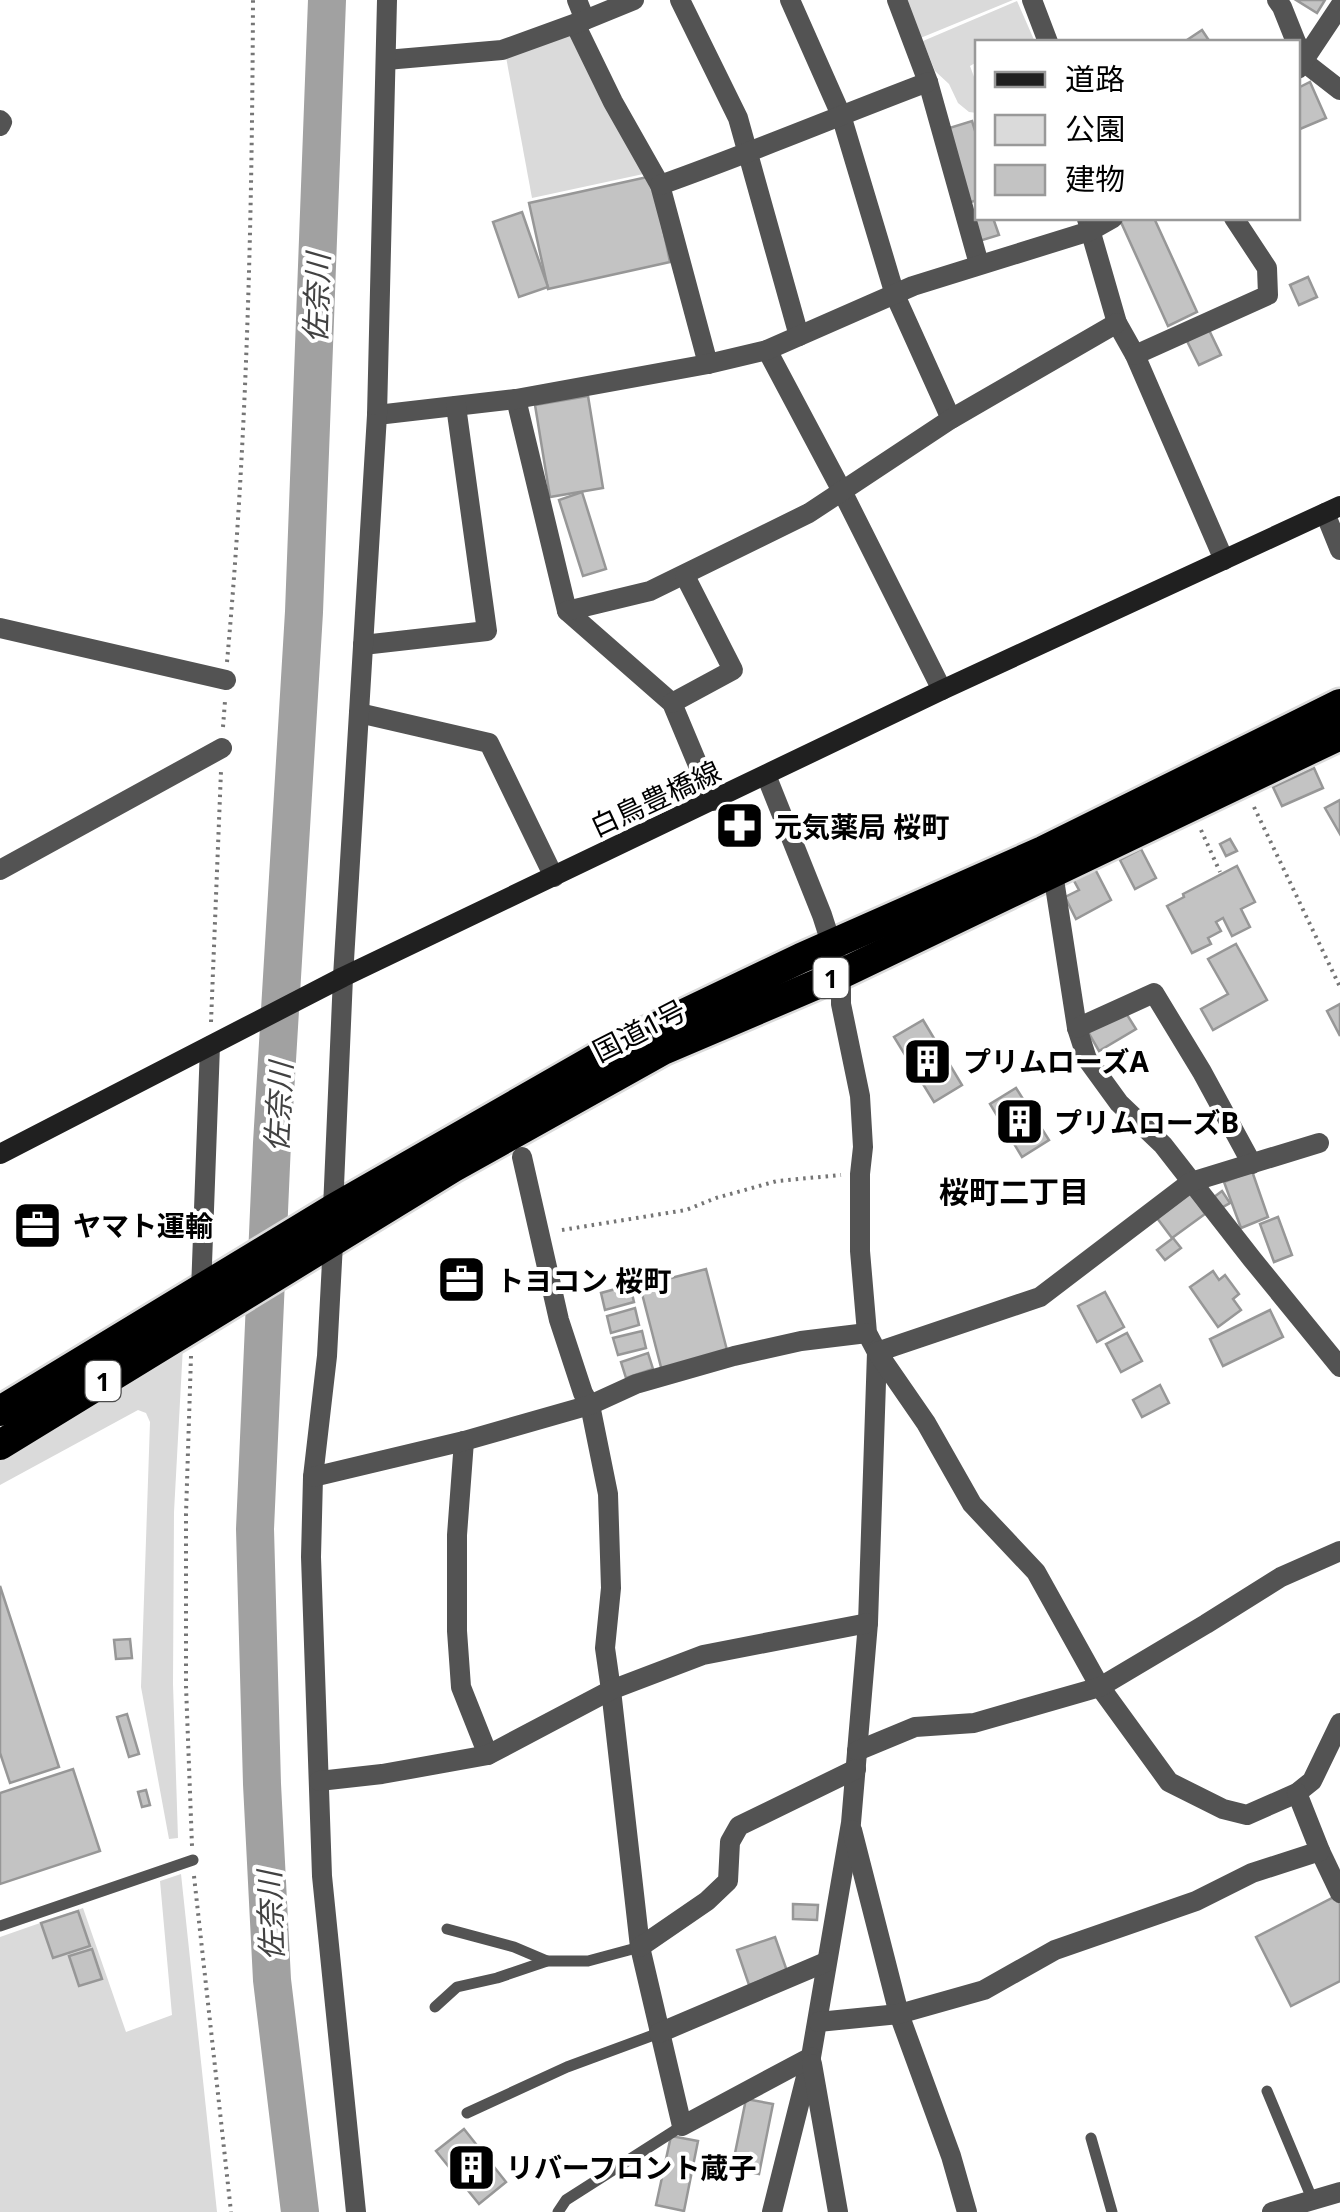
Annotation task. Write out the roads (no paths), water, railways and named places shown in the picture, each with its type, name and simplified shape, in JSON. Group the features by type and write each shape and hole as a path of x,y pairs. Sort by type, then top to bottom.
{"highway":[{"name":"国道1号","path":"0,1410 333,1243 452,1168 663,1050 1043,850 1340,704"},
{"name":"国道1号","path":"0,1445 200,1312 334,1209 623,1043 1053,873 1340,735"}],"main road":[{"name":"白鳥豊橋線","path":"0,1154 344,976 942,690 1332,510"}],"street":[{"path":"334,1209 377,415 386,0"},
{"path":"386,60 502,50 579,15 634,0"},
{"path":"680,0 738,118 800,336"},
{"path":"790,0 841,115 894,296 951,418"},
{"path":"897,0 928,82 978,264"},
{"path":"1032,0 1047,40"},
{"path":"1277,0 1293,40"},
{"path":"1300,54 1340,6"},
{"path":"579,15 612,102 660,185 708,364"},
{"path":"1300,56 1340,90"},
{"path":"660,185 750,154 928,82"},
{"path":"1135,355 1268,295 1266,268 1235,220"},
{"path":"377,415 516,399 767,350 913,286 1088,224 1118,322 1224,560"},
{"path":"566,610 650,591 809,513 951,418 1118,322"},
{"path":"767,350 942,690"},
{"path":"516,399 566,610 672,703 713,801"},
{"path":"363,645 487,631 456,406"},
{"path":"1332,510 1340,550"},
{"path":"672,703 733,670 686,576"},
{"path":"0,628 226,680"},
{"path":"359,713 489,743 554,876"},
{"path":"0,870 222,748"},
{"path":"766,775 836,959 860,1096 860,1251 872,1342 868,1623 851,1823 811,2057 772,2212"},
{"path":"1053,873 1077,1028 1087,1059 1118,1103 1163,1144 1340,1367"},
{"path":"1077,1028 1154,993 1252,1164"},
{"path":"200,1312 210,1046"},
{"path":"312,1476 590,1405 636,1384 734,1356 801,1341 872,1342 1040,1297 1191,1182 1319,1142"},
{"path":"522,1157 558,1320 590,1405 608,1494 612,1588 604,1648 640,1947 682,2126 811,2057"},
{"path":"333,1243 327,1356 312,1476 311,1557 322,1876 356,2212"},
{"path":"872,1342 926,1423 972,1504 1036,1572 1100,1687 1169,1782 1222,1809 1247,1814 1297,1792 1312,1780 1340,1723"},
{"path":"464,1440 457,1535 456,1631 461,1687 488,1755"},
{"path":"640,1947 707,1901 728,1881 730,1842 740,1826 915,1726 974,1723 1100,1687 1281,1577 1340,1551"},
{"path":"319,1781 488,1755 612,1690 703,1655 868,1623"},
{"path":"1297,1792 1340,1892"},
{"path":"851,1823 899,2014 967,2212"},
{"path":"818,2022 899,2014 984,1990 1055,1950 1196,1901 1252,1873 1320,1851"},
{"path":"659,2033 826,1962"},
{"path":"811,2057 838,2212"},
{"path":"1272,2212 1340,2192"}],"lane":[{"path":"0,1926 193,1860"},
{"path":"448,1930 514,1946 547,1961"},
{"path":"434,2007 457,1987 547,1961 588,1961 640,1947"},
{"path":"466,2113 566,2067 659,2033"},
{"path":"1267,2091 1313,2201"},
{"path":"558,2212 566,2200 682,2126"},
{"path":"1091,2138 1112,2212"}],"waterway":[{"name":"佐奈川","path":"300,2212 272,1980 255,1529 272,1143 304,612 327,0"}],"place":[{"name":"元気薬局 桜町","path":"739,826"},
{"name":"プリムローズA","path":"928,1061"},
{"name":"プリムローズB","path":"1019,1122"},
{"name":"ヤマト運輸","path":"38,1225"},
{"name":"トヨコン 桜町","path":"461,1280"},
{"name":"リバーフロント蔵子","path":"471,2167"}],"district":[{"name":"桜町二丁目","path":"1014,1191"}]}
